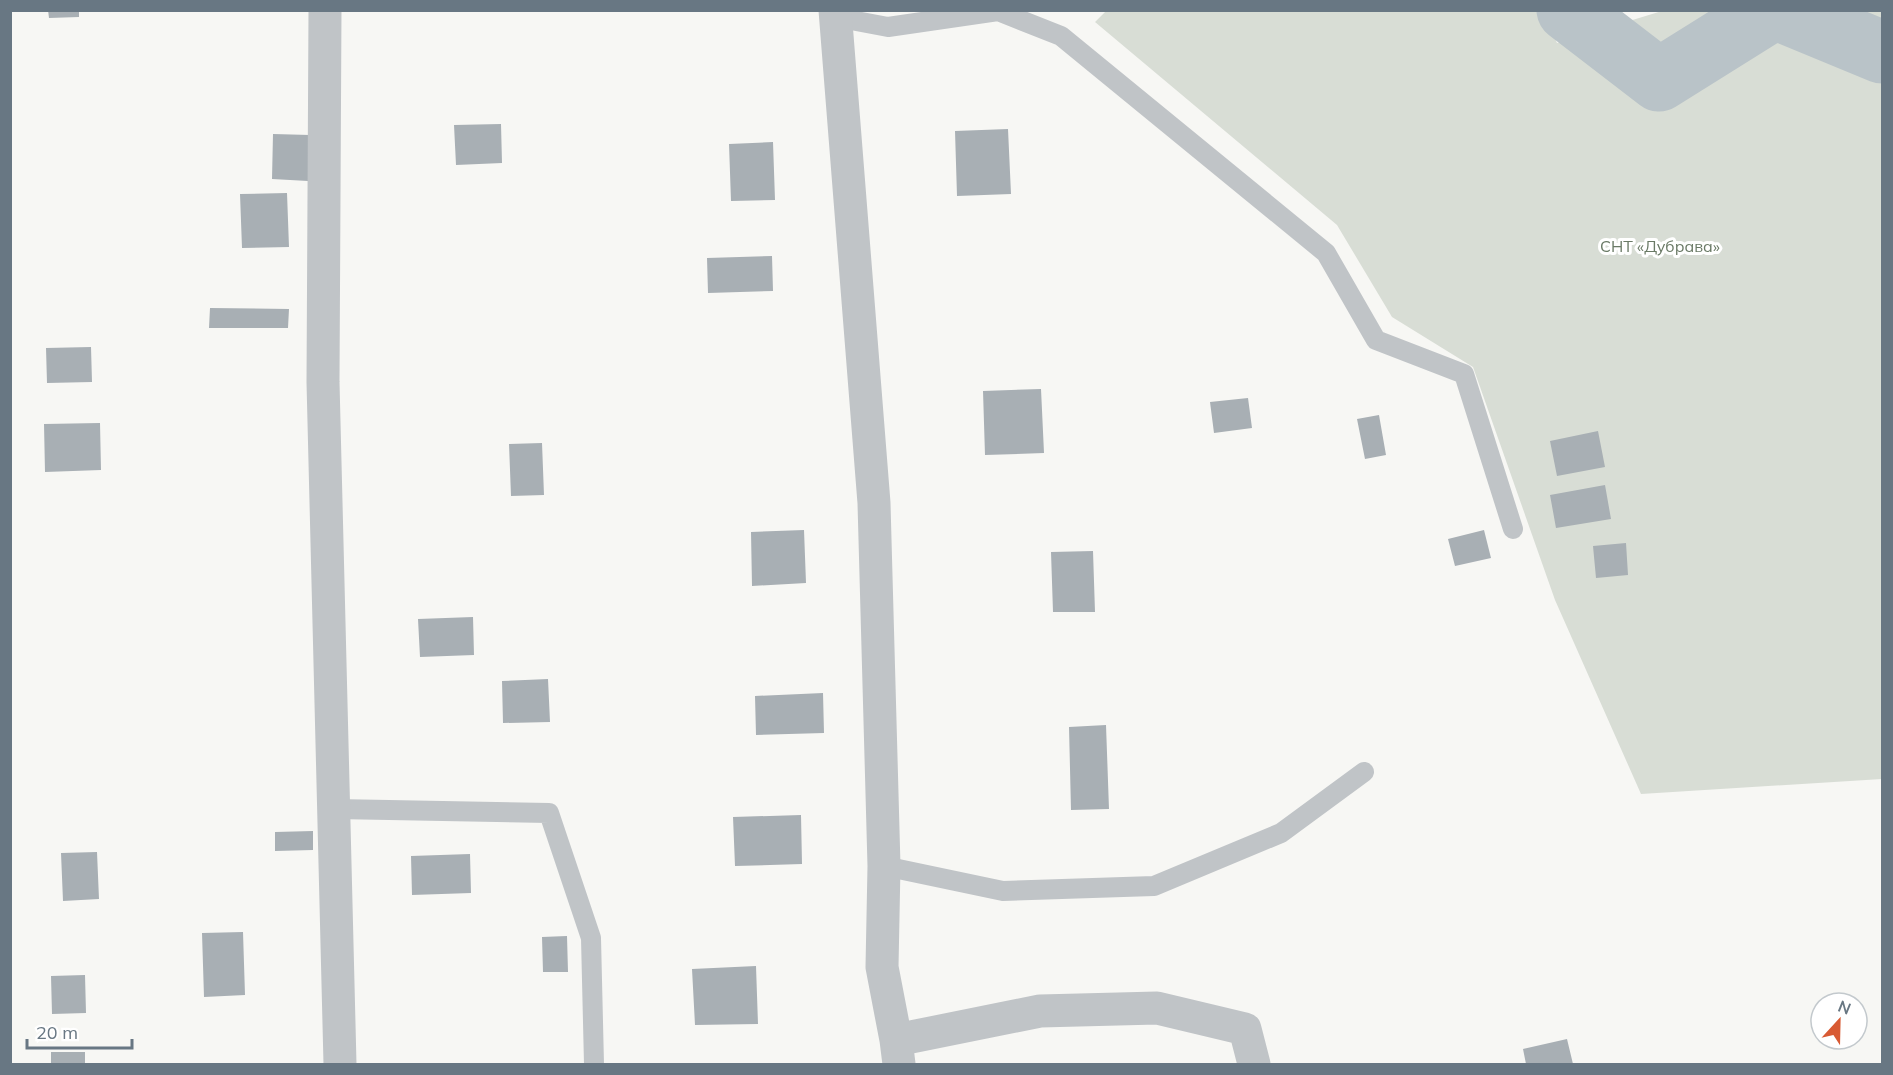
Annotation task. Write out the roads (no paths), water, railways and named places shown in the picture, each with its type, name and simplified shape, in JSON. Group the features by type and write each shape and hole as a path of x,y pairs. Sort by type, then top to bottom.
{"street":[{"path":"325,10 323,382 340,1065"},
{"path":"835,14 874,503 884,866 882,968 897,1052 1040,1011 1157,1008 1245,1029 1254,1065"}],"lane":[{"path":"835,14 888,27 998,11 1061,36 1326,252 1376,340 1464,374 1513,528"},
{"path":"884,866 1003,891 1154,886 1281,833 1364,772"},
{"path":"335,809 549,813 591,938 594,1065"}],"waterway":[{"path":"1568,10 1659,80 1771,10"},
{"path":"1780,10 1882,52"}],"park label":[{"name":"СНТ «Дубрава»","path":"1660,246"}]}
